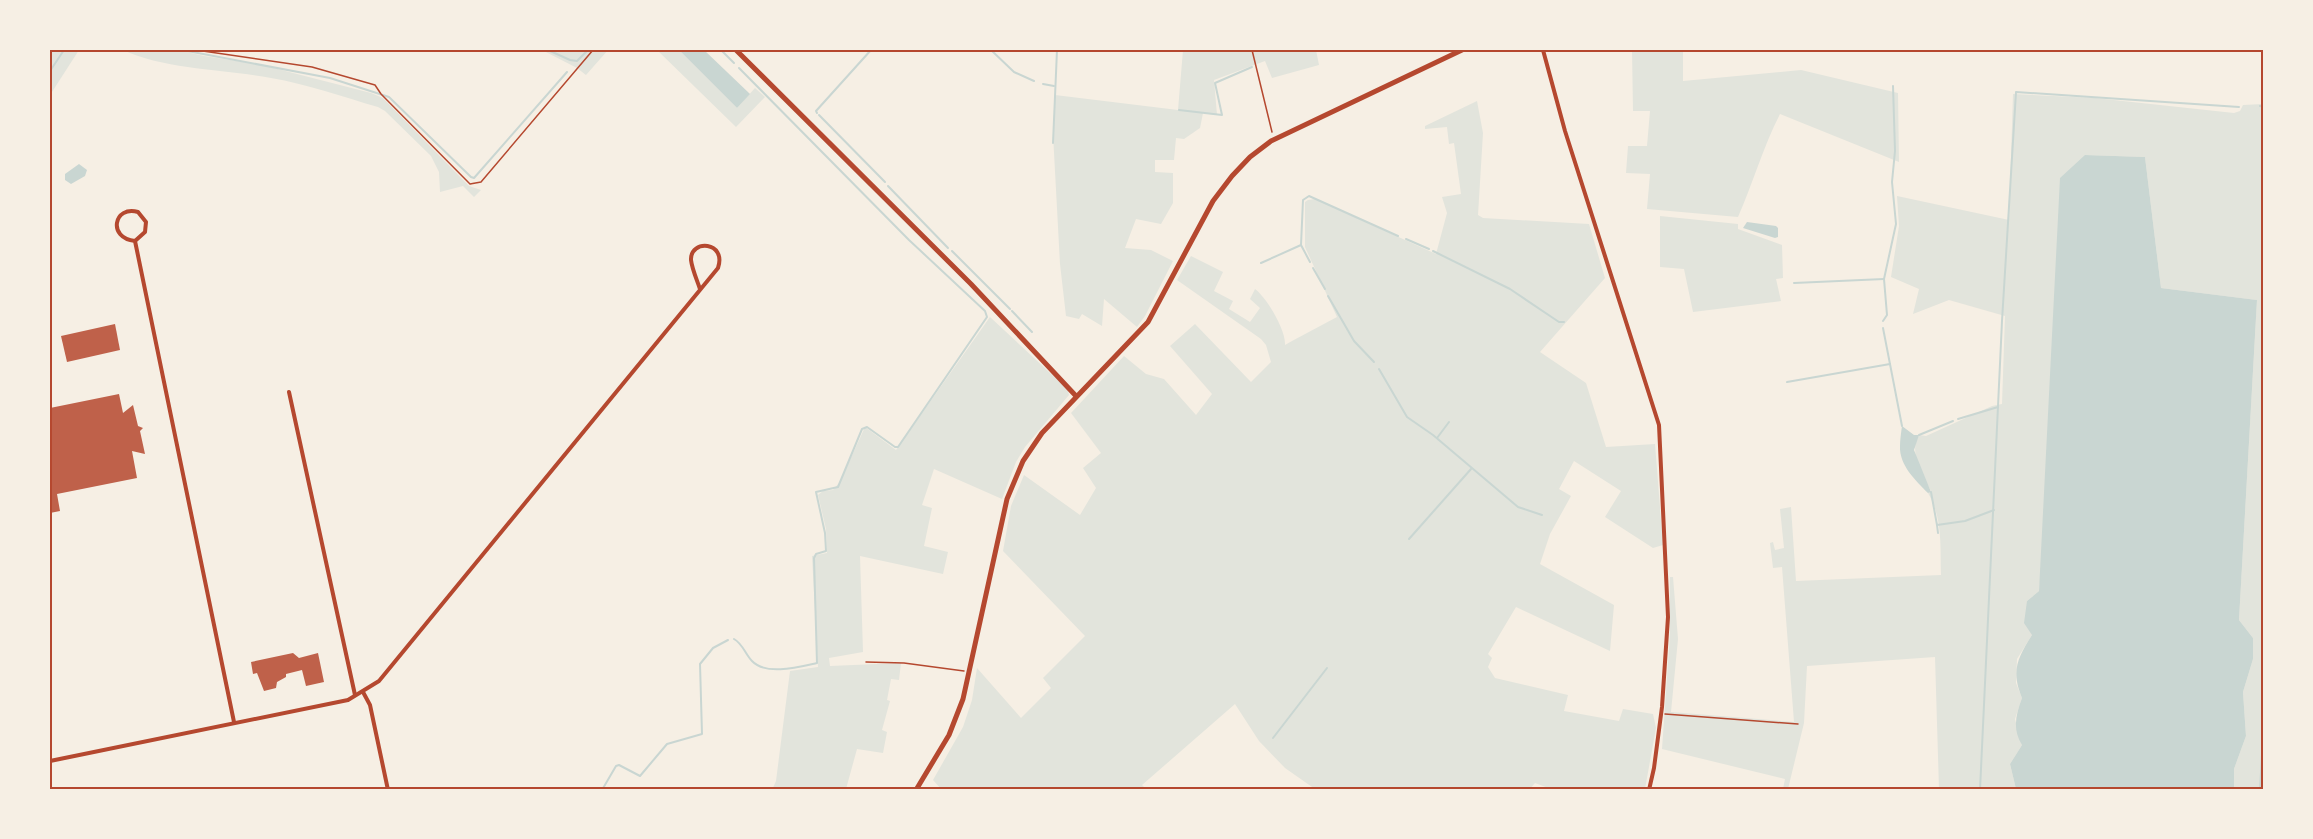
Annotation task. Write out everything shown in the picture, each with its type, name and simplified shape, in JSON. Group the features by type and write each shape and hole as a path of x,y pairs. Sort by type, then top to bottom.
{"street":[{"path":"736,50 971,284 1076,396"},
{"path":"916,789 949,735 963,699 1000,527 1012,485 1030,450 1042,433 1148,322 1213,201 1250,157 1274,139 1462,50"},
{"path":"1543,50 1565,131 1659,425 1668,617 1661,713 1649,789"},
{"path":"128,211 138,212 146,222 145,232 135,241 126,240 118,234 116,224 121,215 128,211"},
{"path":"135,241 234,722"},
{"path":"50,761 348,700 379,681 718,268 721,260 718,251 711,246 702,246 692,255 691,262 700,289"},
{"path":"289,392 355,695"},
{"path":"363,692 370,705 388,789"}],"path":[{"path":"196,50 312,67 375,86 470,184 475,184 481,183 592,50"},
{"path":"1252,50 1274,139"},
{"path":"866,662 904,663 970,673"},
{"path":"1661,713 1798,724"}],"shaded area":[{"path":"50,50 79,50 50,95"},
{"path":"123,50 178,50 262,65 371,93 383,98 469,186 481,190 474,197 463,186 440,192 439,172 431,156 385,111 378,107 311,87 253,75 158,62"},
{"path":"542,50 608,50 586,75"},
{"path":"657,50 679,50 737,108 755,88 765,97 736,127"},
{"path":"679,50 704,50 750,94 737,108"},
{"path":"1183,50 1316,50 1319,65 1272,78 1265,61 1214,80 1217,115 1203,113 1200,128 1184,139 1176,138 1174,160 1155,160 1155,172 1173,173 1173,203 1161,224 1136,219 1125,248 1151,250 1173,261 1145,316 1137,327 1104,299 1102,326 1082,314 1079,319 1066,316 1060,264 1053,134 1055,95 1178,110"},
{"path":"1632,50 1683,50 1683,81 1801,70 1898,93 1899,162 1780,114 1738,217 1647,209 1650,174 1626,173 1628,146 1647,146 1650,111 1633,111"},
{"path":"2013,94 2095,98 2234,113 2240,111 2243,105 2263,104 2263,789 2234,789 2234,769 2246,736 2243,692 2253,659 2253,638 2239,620 2257,300 2161,288 2145,157 2085,155 2039,591 2027,601 2032,635 2017,659 2016,683 2022,698 2015,719 2022,745 2010,764 2016,789 1939,789 1935,657 1807,666 1804,723 1788,789 1783,789 1785,779 1662,749 1670,635 1670,577 1673,577 1678,639 1671,712 1794,722 1782,567 1773,568 1770,543 1773,542 1775,550 1784,548 1780,509 1791,507 1796,581 1941,575 1936,512 1928,493 1931,491 1918,464 1916,442 1919,435 1926,436 1992,406 2002,404 2005,316 1949,300 1913,314 1919,289 1891,277 1899,226 1897,196 2009,220"},
{"path":"1477,101 1483,133 1478,215 1483,218 1589,224 1605,278 1540,352 1586,383 1606,447 1655,444 1663,545 1653,548 1605,517 1621,491 1574,461 1559,489 1571,496 1550,534 1540,564 1614,605 1610,651 1516,607 1488,654 1492,658 1488,667 1495,678 1568,695 1564,711 1619,721 1623,709 1653,714 1656,728 1645,789 1551,789 1535,783 1529,790 1315,789 1285,768 1259,741 1235,704 1142,785 1146,789 941,789 933,780 963,727 972,700 977,668 1021,718 1051,688 1043,678 1085,636 1003,551 1011,506 1024,475 1080,515 1096,488 1083,468 1101,453 1071,413 1124,356 1146,374 1164,379 1196,415 1212,394 1170,346 1195,324 1251,382 1271,362 1266,345 1261,339 1177,280 1191,256 1223,272 1214,291 1233,301 1229,309 1250,322 1260,308 1250,299 1255,289 1260,293 1279,323 1285,345 1337,317 1305,247 1305,202 1315,199 1436,254 1447,213 1442,197 1461,194 1454,143 1449,144 1447,127 1425,129 1425,126"},
{"path":"2085,155 2145,157 2161,288 2257,300 2239,620 2253,638 2253,659 2243,692 2246,736 2234,769 2234,789 2016,789 2010,764 2022,745 2016,727 2022,698 2016,673 2019,658 2032,635 2024,623 2027,601 2039,591 2060,178"},
{"path":"79,164 87,170 85,176 71,184 65,180 65,174"},
{"path":"1660,216 1738,224 1738,229 1782,245 1783,278 1776,279 1781,301 1693,312 1684,269 1660,267"},
{"path":"1747,222 1776,226 1778,237 1743,228"},
{"path":"990,317 1064,386 1069,395 1025,447 1016,462 1002,499 934,469 922,505 932,508 924,546 948,552 943,574 860,556 863,652 829,658 830,666 901,663 899,680 891,679 887,700 890,701 882,730 887,732 883,753 857,749 846,789 772,790 776,781 790,671 818,667 812,556 827,553 826,529 818,495 823,491 833,490 840,482 865,427 896,450"},
{"path":"1902,426 1914,435 1919,435 1914,450 1931,492 1928,493 1914,478 1902,460 1900,446"}],"building":[{"path":"115,324 120,350 67,362 61,336"},
{"path":"119,394 123,413 133,405 138,426 143,428 140,431 145,454 132,451 137,478 57,494 60,511 50,513 50,408"},
{"path":"293,653 299,658 318,653 324,682 306,686 302,670 286,674 286,677 277,682 276,688 264,691 257,673 253,674 251,662"}],"waterway":[{"path":"50,71 64,50"},
{"path":"182,50 330,78 389,97 474,178 567,72"},
{"path":"548,50 577,61 588,50"},
{"path":"721,50 734,63"},
{"path":"817,113 816,111 871,50"},
{"path":"991,50 1014,72 1034,81"},
{"path":"1053,143 1057,50"},
{"path":"1179,110 1222,115 1215,83 1252,67"},
{"path":"734,639 758,666 783,669 817,663 814,558 816,554 826,551 825,533 816,492 838,487 862,429 867,427 898,447 987,317 985,311 909,240 739,68"},
{"path":"1043,84 1054,86"},
{"path":"1883,321 1887,315 1884,279 1896,224 1892,182 1895,151 1893,86"},
{"path":"1980,790 2002,321 2016,92 2239,107"},
{"path":"2260,106 2264,107"},
{"path":"819,115 885,182"},
{"path":"888,186 948,248"},
{"path":"1310,262 1301,245 1303,200 1309,196 1398,236"},
{"path":"1406,239 1429,249"},
{"path":"1261,263 1301,245"},
{"path":"952,251 1010,309"},
{"path":"1433,251 1510,289 1559,322 1564,322"},
{"path":"1313,268 1325,289"},
{"path":"1794,283 1884,279"},
{"path":"1328,296 1354,341 1374,362"},
{"path":"1012,311 1032,332"},
{"path":"1883,328 1902,426"},
{"path":"1787,382 1890,364"},
{"path":"1379,369 1407,417 1433,435 1518,507 1542,515"},
{"path":"1958,419 1998,407"},
{"path":"1919,435 1953,421"},
{"path":"1437,438 1449,422"},
{"path":"1409,539 1471,469"},
{"path":"1931,492 1937,525 1965,521 1994,510"},
{"path":"1937,525 1938,533"},
{"path":"602,790 616,766 619,765 640,776 667,744 702,734 700,664 713,648 728,640"},
{"path":"1273,738 1327,668"},
{"path":"2260,790 2264,720"}]}
